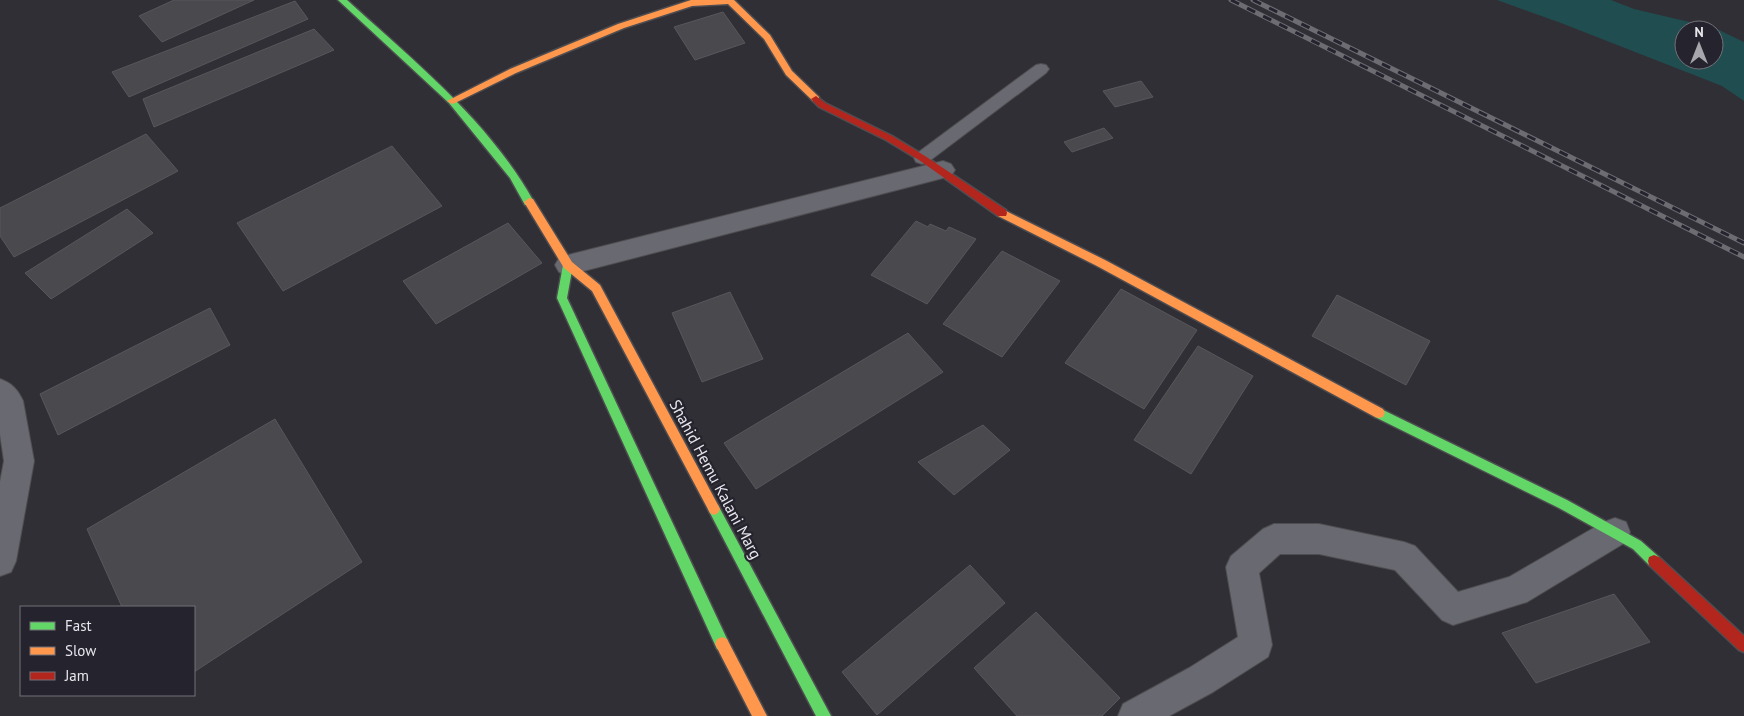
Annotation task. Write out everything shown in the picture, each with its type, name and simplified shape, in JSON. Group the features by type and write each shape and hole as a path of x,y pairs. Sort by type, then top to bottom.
{"main road":[{"name":"Shahid Hemu Kalani Marg","path":"342,0 452,101 513,175 568,265 596,288 824,716"},
{"path":"452,101 513,71 620,26 691,3 730,1 767,36 789,73 822,105 889,138 932,164 1011,219 1101,263 1402,425 1638,544 1744,645"},
{"path":"568,265 562,298 711,623 760,716"}],"street":[{"path":"568,265 932,164"},
{"path":"0,391 9,401 20,461 0,561"},
{"path":"1135,716 1201,680 1256,645 1242,567 1274,539 1319,539 1404,557 1453,609 1516,591 1615,532"}],"lane":[{"path":"932,164 1041,69"}],"water":[{"path":"1497,0 1611,0 1634,9 1681,20 1674,20 1674,67"},
{"path":"1724,32 1744,42 1744,101 1722,86 1681,70 1724,70"}],"building":[{"path":"174,0 254,0 162,42 139,16"},
{"path":"295,1 308,19 129,97 112,72"},
{"path":"723,12 745,43 695,60 674,27"},
{"path":"314,29 334,50 154,127 143,99"},
{"path":"1141,81 1153,97 1115,107 1103,91"},
{"path":"1104,128 1113,138 1072,152 1064,142"},
{"path":"146,134 178,171 14,257 0,236 0,208"},
{"path":"392,146 442,206 283,291 237,223"},
{"path":"127,209 153,233 51,299 25,273"},
{"path":"916,221 928,227 930,224 946,231 949,227 976,239 927,304 871,275"},
{"path":"508,223 542,263 436,324 403,281"},
{"path":"1002,251 1060,281 1002,357 943,324"},
{"path":"1121,289 1197,330 1144,409 1065,363"},
{"path":"730,292 763,359 702,382 672,313"},
{"path":"1337,295 1430,341 1406,385 1312,336"},
{"path":"210,308 230,345 58,435 40,394"},
{"path":"908,333 943,372 756,489 724,443"},
{"path":"1198,346 1253,376 1191,474 1134,440"},
{"path":"275,419 362,562 195,671 195,606 122,606 87,529"},
{"path":"983,425 1010,450 954,495 918,462"},
{"path":"970,565 1005,603 877,715 842,672"},
{"path":"1614,594 1650,642 1536,683 1502,633"},
{"path":"1036,612 1120,698 1102,716 1017,716 974,668"}],"railway":[{"path":"1231,0 1744,257"},
{"path":"1253,0 1744,243"}],"traffic: fast":[{"path":"342,0 452,101 513,175 529,202"},
{"path":"568,265 562,298 722,644"},
{"path":"1379,413 1563,504 1637,545 1654,561"},
{"path":"714,509 824,716"}],"traffic: slow":[{"path":"452,101 513,71 621,26 691,3 730,1 767,37 789,73 816,99"},
{"path":"529,202 568,265 596,288 714,509"},
{"path":"1002,213 1101,263 1379,413"},
{"path":"722,644 760,716"}],"traffic: jam":[{"path":"816,99 822,105 889,138 922,158 1002,213"},
{"path":"1654,561 1744,645"}]}
